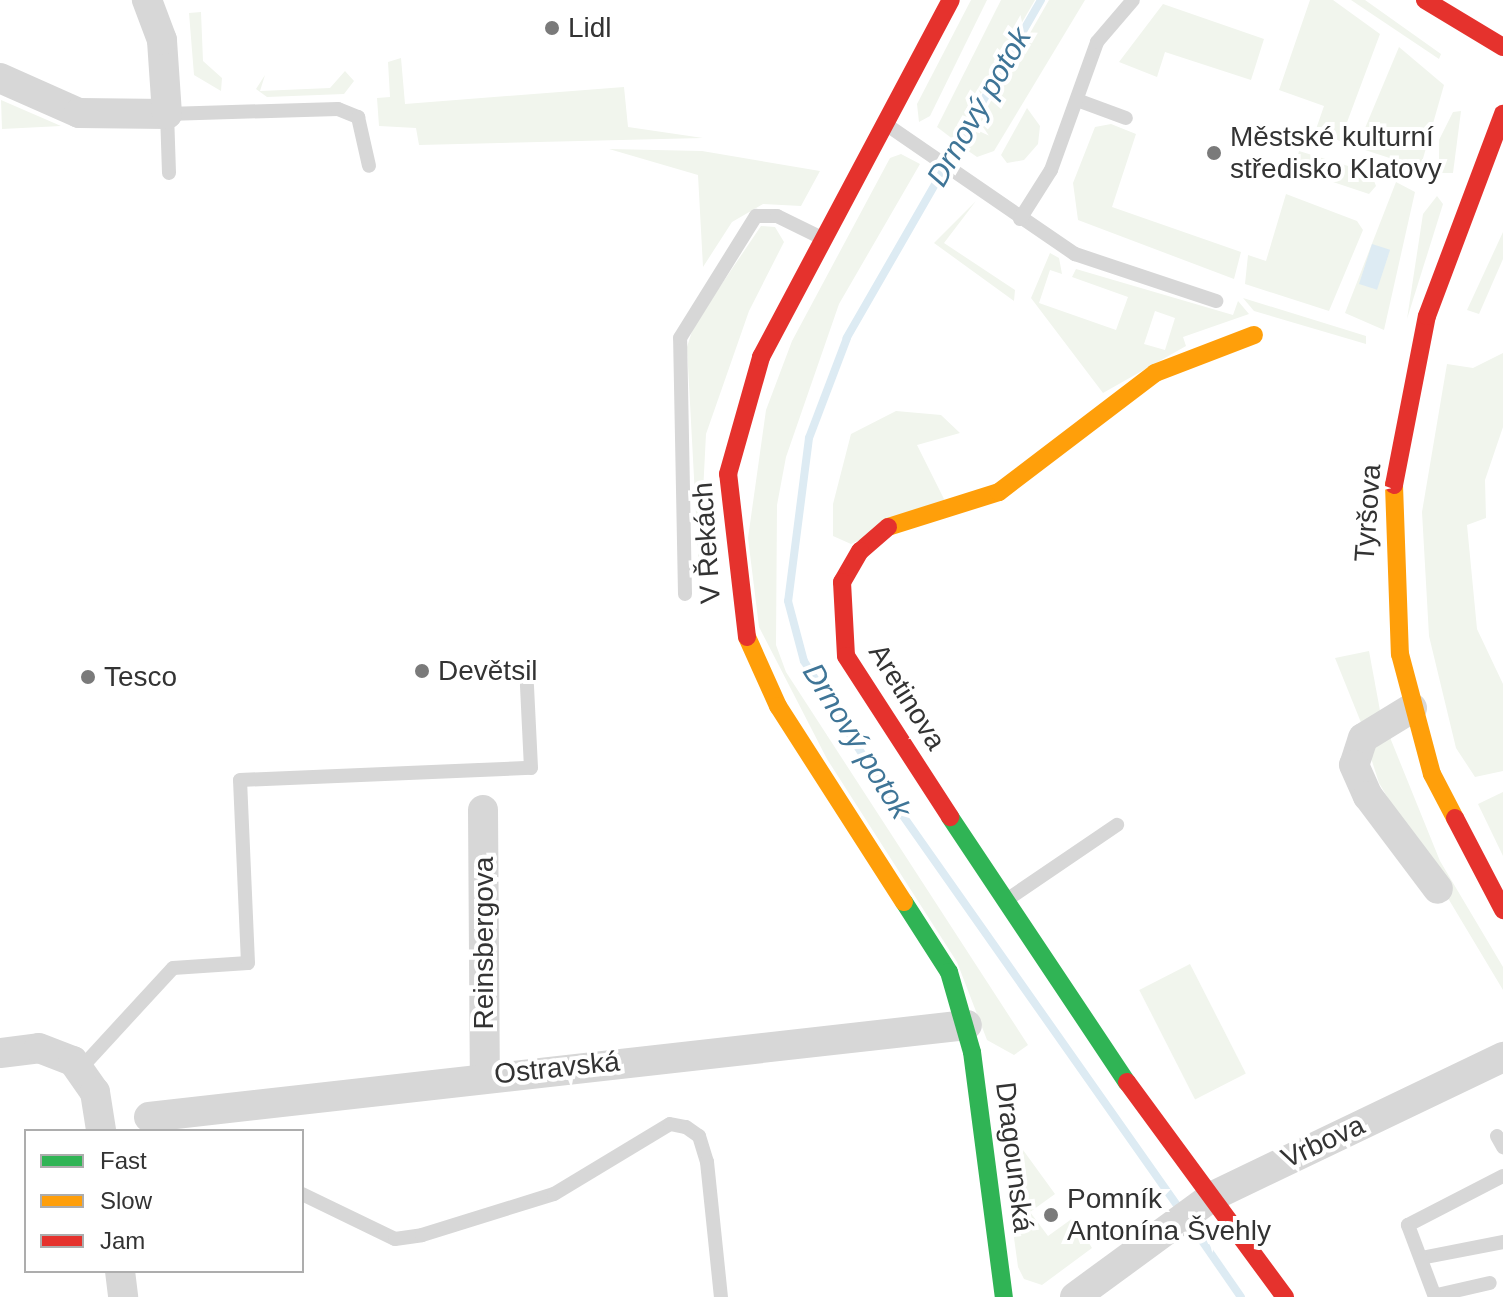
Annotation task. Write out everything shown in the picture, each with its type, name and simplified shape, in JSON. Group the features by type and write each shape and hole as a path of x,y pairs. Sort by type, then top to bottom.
{"street":[{"path":"147,0 162,40"},
{"path":"0,78 79,113 167,114 162,40 171,0"},
{"name":"V Řekách","path":"951,0 883,122 761,357 728,474 743,629 778,706 949,972 967,1025"},
{"path":"1425,0 1503,47"},
{"name":"Tyršova","path":"1503,114 1441,267 1393,491 1394,602 1412,708 1455,828 1503,910"},
{"name":"Aretinova","path":"1254,335 1155,373 999,492 897,520 860,551 842,582 846,656 1005,902 1207,1199 1285,1297"},
{"path":"1412,708 1363,738 1354,765 1368,796 1438,889"},
{"name":"Reinsbergova","path":"483,810 485,1075"},
{"name":"Ostravská","path":"149,1117 485,1075 967,1025"},
{"name":"Dragounská","path":"967,1025 1004,1297"},
{"path":"0,1053 47,1049 81,1068 100,1118"},
{"name":"Vrbova","path":"1075,1297 1161,1227 1207,1199 1503,1057"},
{"path":"120,1273 123,1297"}],"lane":[{"path":"1020,219 1051,170 1097,42 1133,0"},
{"path":"1077,100 1126,118"},
{"path":"169,173 167,114 338,109 358,117 369,166"},
{"path":"883,122 964,174 1020,219 1075,254 1216,301"},
{"path":"685,594 680,338 756,216 777,216 822,238"},
{"path":"81,1068 173,968 248,963 240,780 531,768 527,685"},
{"path":"1005,902 1117,825"},
{"path":"304,1195 395,1239 422,1235 554,1194 670,1124 686,1127 699,1136 707,1162 721,1297"},
{"path":"1490,1283 1436,1296 1408,1225 1503,1176"},
{"path":"1421,1258 1503,1242"}],"shaded area":[{"path":"971,0 987,0 930,116 919,122 917,104"},
{"path":"1001,0 1035,0 954,140 937,127"},
{"path":"1049,0 1085,0 994,151 977,157 964,148"},
{"path":"1310,0 1333,0 1380,34 1340,141 1315,132 1324,106 1279,90"},
{"path":"1351,0 1365,0 1441,54 1439,59"},
{"path":"1163,4 1264,39 1251,80 1165,52 1157,77 1119,62"},
{"path":"201,12 203,61 222,78 221,91 194,75 189,13"},
{"path":"1399,47 1444,85 1422,162 1414,166 1362,149 1360,140"},
{"path":"401,58 405,104 624,87 628,127 703,138 419,145 416,128 379,126 377,98 390,97 388,62"},
{"path":"345,71 354,81 344,94 267,97 256,89 265,75 260,91 330,88"},
{"path":"1,100 61,126 2,129"},
{"path":"1027,108 1040,126 1038,144 1024,160 1007,163 1001,155"},
{"path":"1461,111 1453,173 1439,173 1439,140 1453,112"},
{"path":"1111,124 1136,134 1112,207 1241,252 1234,279 1078,220 1073,183 1095,127"},
{"path":"609,149 702,151 820,171 801,206 763,204 732,222 703,267 698,175"},
{"path":"1299,151 1371,173 1376,186 1369,194 1294,169"},
{"path":"901,154 920,164 839,304 786,457 777,505 776,645 786,672 1028,1045 1014,1055 987,1040 957,962 827,759 759,627 748,538 766,410 792,341 890,158"},
{"path":"1396,182 1415,192 1384,330 1345,313"},
{"path":"1286,194 1357,221 1363,230 1329,311 1245,284 1248,255 1266,261"},
{"path":"1437,196 1443,204 1407,319 1423,214"},
{"path":"976,201 944,243 1015,290 1014,301 934,243"},
{"path":"761,226 775,227 784,242 749,311 706,434 699,571 687,347 694,325"},
{"path":"1503,232 1503,259 1479,314 1467,310"},
{"path":"1372,244 1390,250 1377,290 1359,284"},
{"path":"1050,253 1059,258 1062,274 1050,270 1039,303 1116,330 1128,297 1072,277 1076,269 1233,315 1238,301 1249,314 1183,337 1186,346 1103,393 1031,298","holes":["1155,311 1175,318 1165,350 1144,344"]},
{"path":"1243,298 1366,336 1366,344 1254,311"},
{"path":"1503,353 1503,427 1485,480 1486,518 1467,525 1477,629 1503,684 1503,771 1475,777 1456,748 1429,636 1422,512 1447,364 1473,368"},
{"path":"896,411 941,415 960,433 917,445 945,501 851,544 833,536 833,504 851,434"},
{"path":"1369,651 1381,716 1362,725 1335,658"},
{"path":"1389,735 1440,861 1503,967 1503,990 1379,783 1371,758 1375,744"},
{"path":"1503,792 1503,856 1478,804"},
{"path":"1190,964 1246,1074 1195,1099 1139,990"},
{"path":"997,1114 1055,1194 1030,1212 1048,1236 1073,1218 1092,1248 1042,1285 1024,1279 1018,1267"}],"waterway":[{"name":"Drnový potok","path":"1041,0 847,338 809,438 788,601 804,661 882,786 1181,1211"},
{"name":"Drnový potok","path":"1189,1222 1241,1297"}],"traffic: fast":[{"path":"950,817 1127,1082"},
{"path":"904,902 949,972 972,1052 1004,1297"}],"traffic: slow":[{"path":"888,527 999,492 1155,373 1254,335"},
{"path":"1394,485 1400,654 1432,774 1455,818"},
{"path":"747,637 778,706 904,902"}],"traffic: jam":[{"path":"747,637 728,474 761,357 951,0"},
{"path":"1425,0 1503,47"},
{"path":"1394,485 1427,316 1503,114"},
{"path":"888,527 860,551 842,582 846,656 950,817"},
{"path":"1455,818 1503,910"},
{"path":"1127,1082 1285,1297"}],"place":[{"name":"Lidl","path":"552,28"},
{"name":"Městské kulturní středisko Klatovy","path":"1214,153"},
{"name":"Devětsil","path":"422,671"},
{"name":"Tesco","path":"88,677"},
{"name":"Pomník Antonína Švehly","path":"1051,1215"}]}
